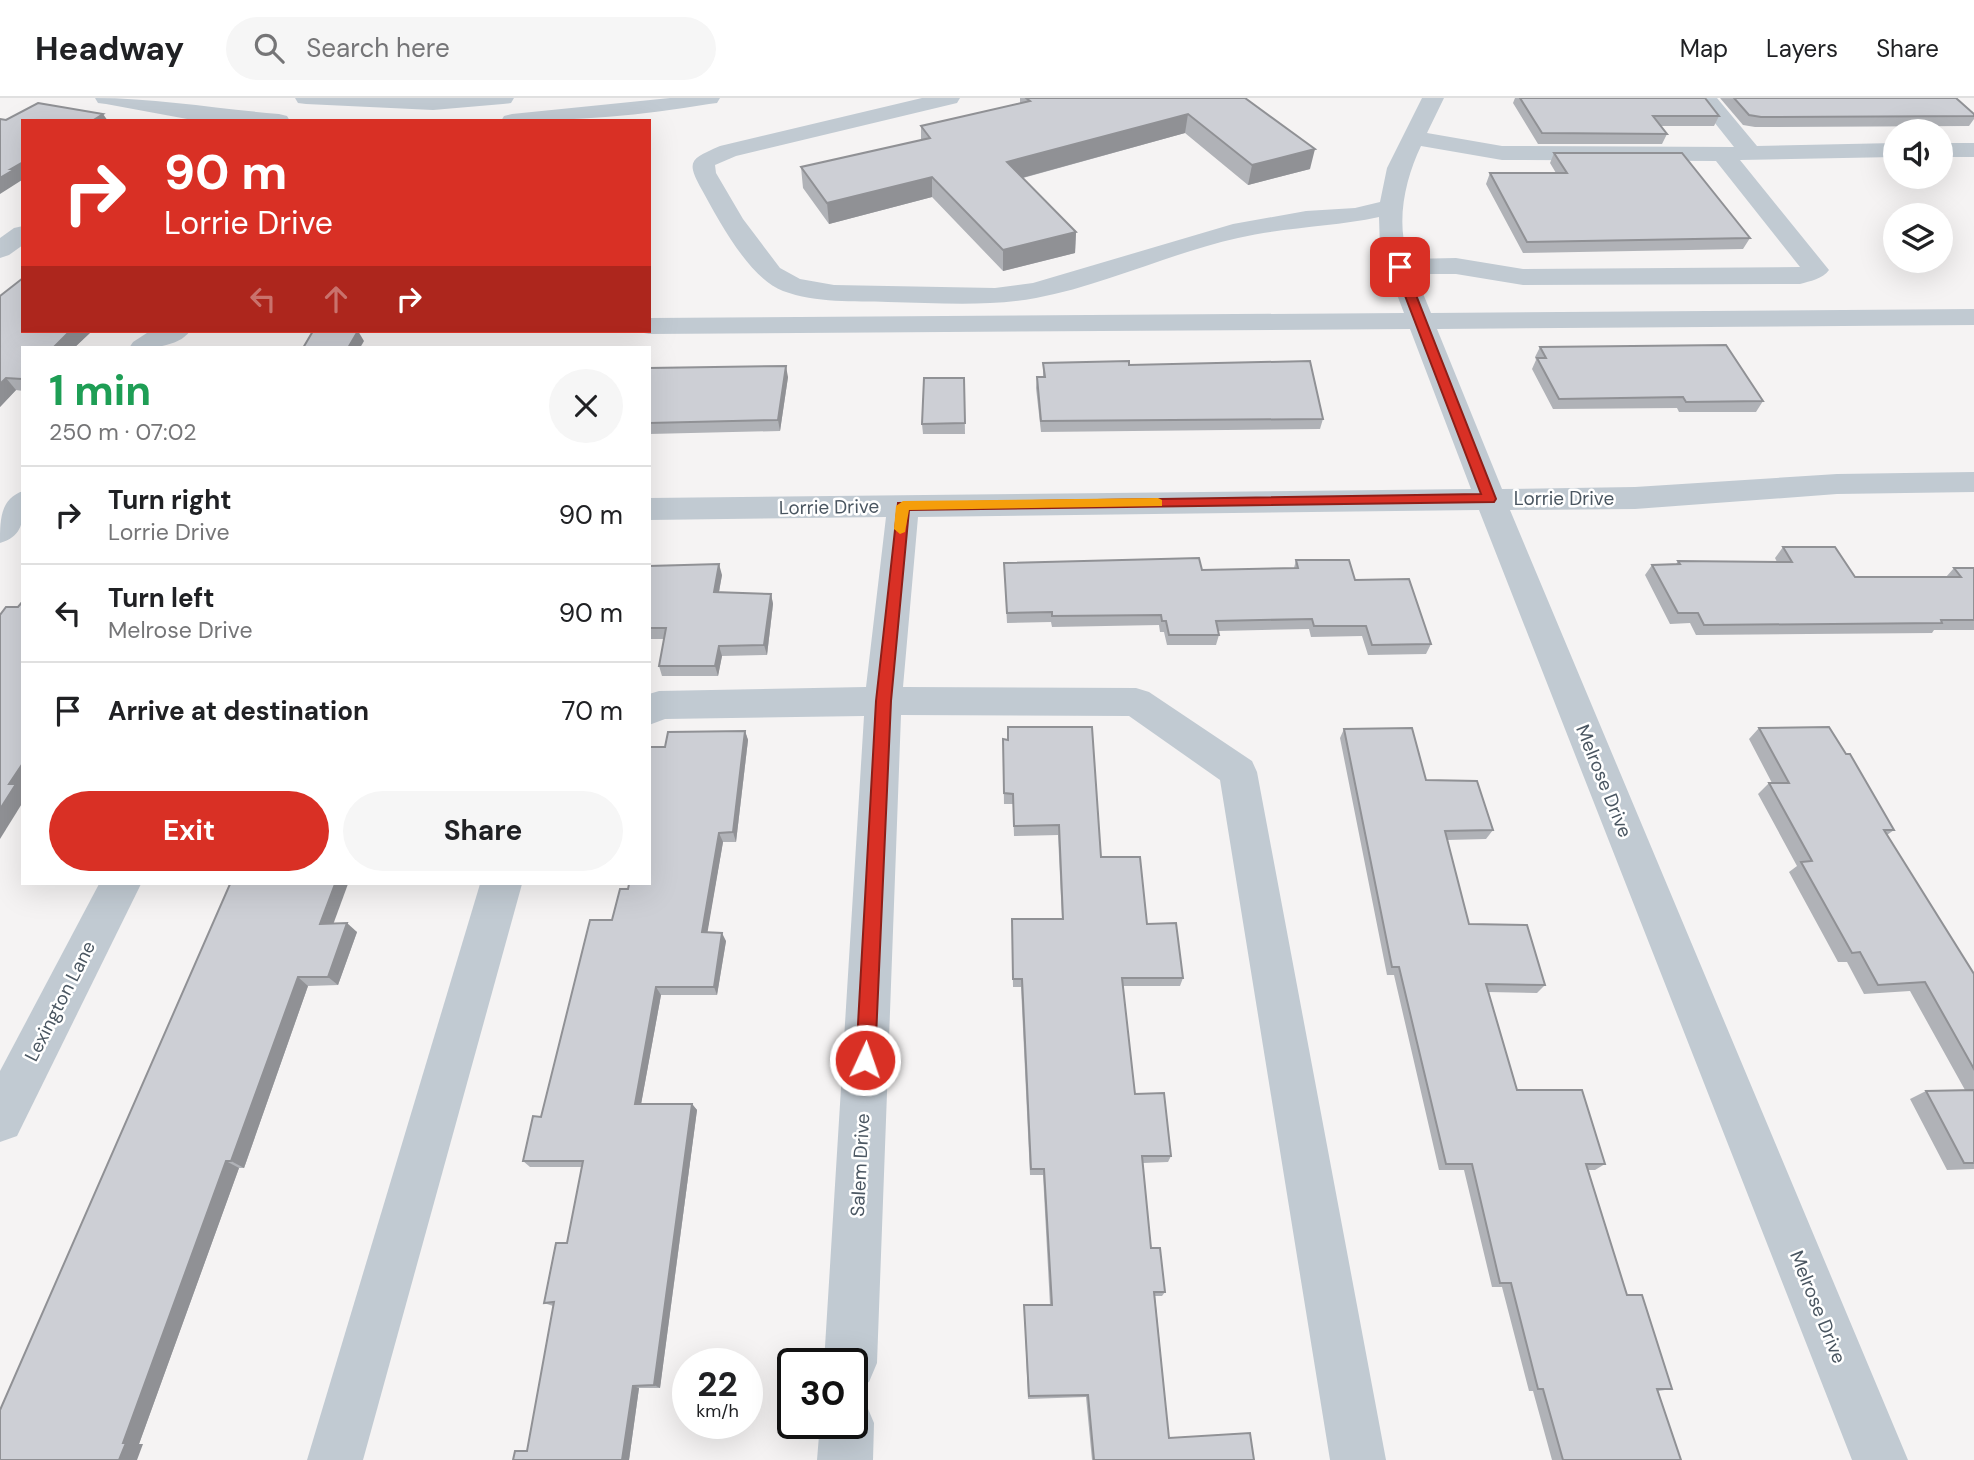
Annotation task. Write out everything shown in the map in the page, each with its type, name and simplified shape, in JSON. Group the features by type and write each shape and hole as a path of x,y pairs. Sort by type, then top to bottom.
{"street":[{"path":"106,98 192,117 236,119"},
{"path":"192,117 219,98"},
{"path":"306,98 433,103 503,98"},
{"path":"532,119 661,106 709,98"},
{"path":"949,98 728,151 704,162 704,173 732,221 771,273 792,285 834,293 995,296 1036,290 1233,231 1306,218 1355,215 1391,208"},
{"name":"Melrose Drive","path":"1433,98 1399,168 1391,208 1394,250 1490,499 1880,1460"},
{"path":"1706,98 1750,152"},
{"path":"1414,138 1502,153 1723,154 1883,150"},
{"path":"1953,150 1974,150"},
{"path":"1400,267 1456,266 1523,277 1800,276 1816,270 1723,154"},
{"path":"0,250 21,234"},
{"path":"651,326 1974,317"},
{"path":"146,346 158,337 171,333"},
{"name":"Lorrie Drive","path":"651,509 1635,498 1837,484 1974,482"},
{"name":"Salem Drive","path":"851,1348 883,701 903,506"},
{"path":"651,710 659,705 883,701 1136,702 1238,772 1358,1460"},
{"name":"Lexington Lane","path":"0,1119 120,885"},
{"path":"335,1460 501,885"},
{"path":"845,1460 846,1439"}],"building":[{"path":"1026,98 1245,98 1315,149 1252,165 1188,114 1007,162 1076,232 1003,250 932,177 827,203 801,167 930,138 921,126 1030,101"},
{"path":"1520,98 1705,98 1719,116 1653,116 1667,134 1542,133"},
{"path":"1734,98 1956,98 1974,116 1761,117 1749,115"},
{"path":"38,103 103,114 95,119 21,119 21,163 0,178 0,119 6,120"},
{"path":"1554,153 1682,153 1750,238 1527,242 1490,173 1567,173"},
{"path":"21,280 21,333 68,333 55,346 21,346 21,379 6,378 0,384 0,296"},
{"path":"312,333 357,333 349,346 304,346"},
{"path":"1726,345 1763,401 1686,402 1683,397 1559,399 1537,358 1546,358 1540,347"},
{"path":"1129,361 1129,365 1310,361 1323,419 1041,421 1037,377 1045,377 1043,363"},
{"path":"786,366 778,420 651,423 651,368"},
{"path":"924,378 964,378 965,423 922,424"},
{"path":"1783,547 1835,547 1855,577 1961,577 1954,568 1974,568 1974,620 1941,620 1942,623 1704,625 1698,613 1678,613 1652,565 1680,564 1678,561 1792,562"},
{"path":"1199,558 1202,570 1298,568 1296,560 1349,560 1355,580 1409,579 1431,644 1372,645 1366,626 1314,626 1312,619 1216,621 1219,635 1169,635 1166,621 1162,621 1161,615 1052,616 1052,612 1007,613 1004,563"},
{"path":"719,564 714,592 771,594 764,645 719,646 715,666 659,666 666,628 651,628 651,566"},
{"path":"21,603 21,766 9,784 16,784 0,809 0,615 6,607 18,607"},
{"path":"1008,727 1092,727 1101,857 1140,857 1147,924 1176,923 1183,978 1122,978 1135,1094 1164,1093 1171,1156 1142,1156 1151,1248 1160,1248 1165,1292 1154,1292 1169,1438 1250,1433 1254,1460 1094,1460 1088,1395 1029,1396 1024,1305 1052,1305 1044,1169 1031,1169 1022,979 1013,979 1012,919 1063,919 1059,825 1014,826 1013,794 1004,793 1003,739 1008,740"},
{"path":"1829,727 1846,754 1850,754 1894,830 1884,830 1974,974 1974,1069 1925,982 1878,985 1860,952 1852,953 1801,862 1812,861 1769,783 1789,783 1759,728"},
{"path":"1412,728 1426,780 1477,781 1493,830 1445,831 1469,924 1527,925 1545,985 1486,984 1517,1090 1582,1090 1605,1164 1586,1164 1627,1295 1642,1295 1672,1389 1657,1389 1681,1460 1563,1460 1543,1389 1538,1389 1511,1283 1500,1283 1472,1164 1446,1164 1399,967 1392,967 1344,729"},
{"path":"745,731 733,832 719,833 702,932 722,933 714,987 656,987 635,1104 692,1104 654,1385 633,1386 622,1460 513,1460 515,1451 527,1451 554,1302 544,1303 556,1243 567,1243 583,1161 523,1161 533,1116 541,1117 590,920 612,920 620,889 628,889 629,885 651,885 651,747 665,747 668,732"},
{"path":"230,885 335,885 320,924 347,923 328,977 298,977 231,1161 226,1161 119,1460 0,1460 0,1410"},
{"path":"1974,1090 1974,1163 1964,1163 1926,1091"}],"slow traffic":[{"path":"900,529 903,506 1158,503"}],"route":[{"path":"865,1060 883,701 903,506 1490,499 1400,267"}]}
